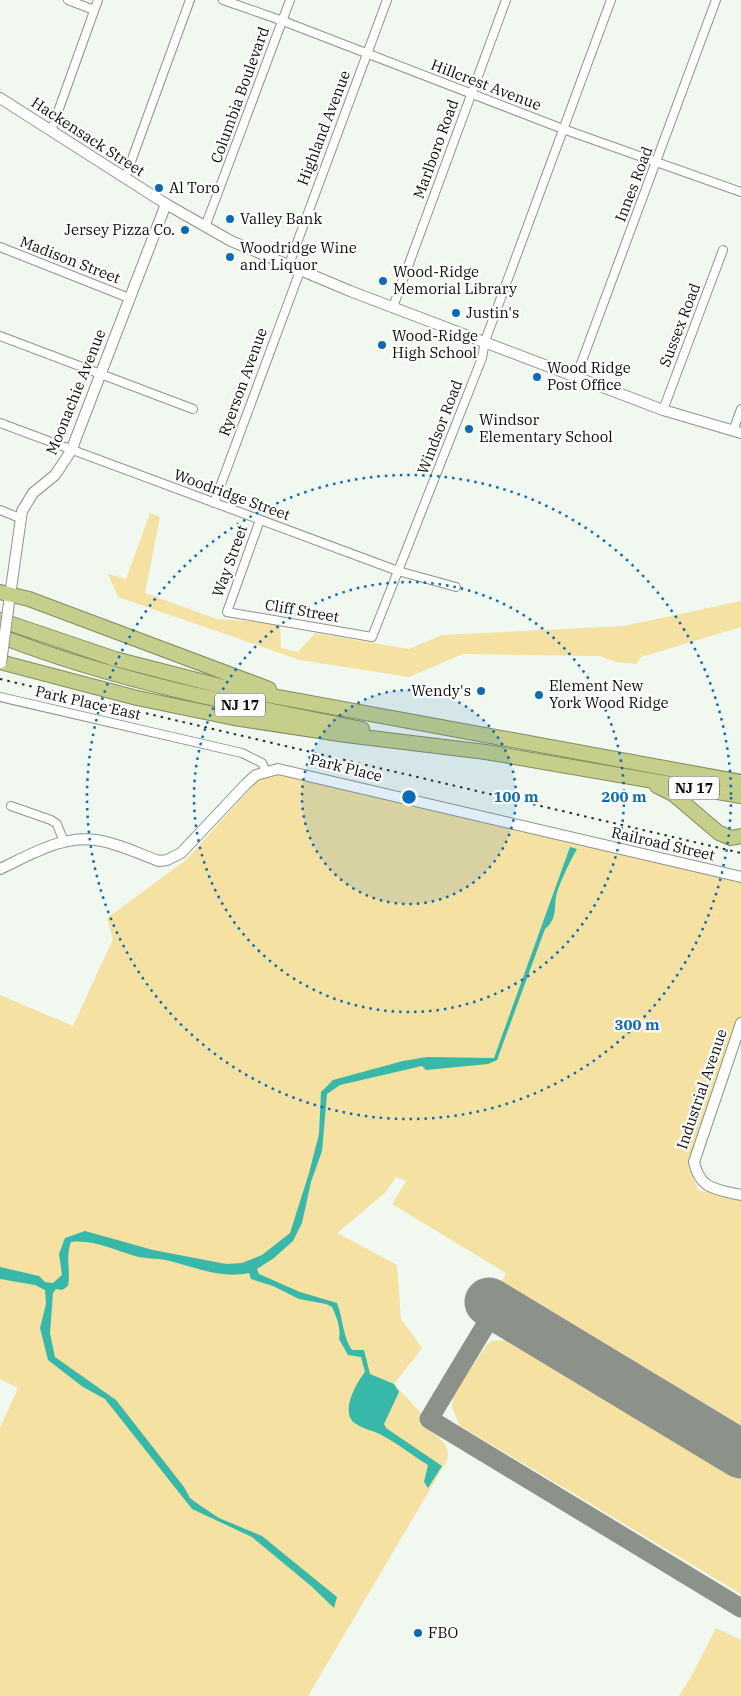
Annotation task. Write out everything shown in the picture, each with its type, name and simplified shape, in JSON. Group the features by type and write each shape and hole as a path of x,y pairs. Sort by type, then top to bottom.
{"highway":[{"path":"5,593 29,599 263,686 279,696"},
{"name":"NJ 17","path":"4,615 152,669 224,687 741,782"},
{"name":"NJ 17","path":"0,636 65,659 187,693 486,752 741,796"},
{"path":"0,666 67,680 137,698 234,718 346,735 486,752"},
{"path":"648,780 673,794 719,833 731,838 741,836"}],"main road":[{"name":"Hackensack Street","path":"0,99 205,227 288,266 663,410 737,432"},
{"name":"Moonachie Avenue","path":"0,666 5,593 20,518 33,493 61,468 71,451 166,204"},
{"name":"Park Place","path":"266,771 278,769 294,771 578,840"},
{"path":"0,869 41,849 64,842 96,840 159,861 167,860 181,853 246,784 266,771"},
{"name":"Railroad Street","path":"578,840 741,877"},
{"name":"Industrial Avenue","path":"741,1023 694,1162 697,1176 706,1185 741,1195"}],"street":[{"path":"68,0 94,10"},
{"path":"51,131 98,0"},
{"path":"125,178 190,0"},
{"name":"Hillcrest Avenue","path":"223,0 283,21 563,129 741,192"},
{"name":"Columbia Boulevard","path":"205,227 290,0"},
{"name":"Highland Avenue","path":"288,266 387,0"},
{"name":"Marlboro Road","path":"393,307 506,0"},
{"name":"Windsor Road","path":"372,637 482,358 485,341 611,0"},
{"name":"Innes Road","path":"576,377 716,0"},
{"name":"Madison Street","path":"0,247 129,298"},
{"name":"Sussex Road","path":"663,410 723,250"},
{"name":"Ryerson Avenue","path":"214,503 300,271"},
{"path":"0,336 193,409"},
{"path":"737,432 741,409"},
{"name":"Woodridge Street","path":"0,423 398,571 456,587"},
{"path":"0,510 20,518"},
{"name":"Way Street","path":"227,612 260,520"},
{"name":"Cliff Street","path":"227,612 372,637"},
{"name":"Park Place East","path":"0,697 242,753 262,763 266,771"},
{"path":"11,806 51,820 56,824 64,842"}],"shaded area":[{"path":"150,513 160,517 145,593 217,619 280,623 281,648 298,652 315,633 409,649 442,635 624,626 741,601 741,627 641,657 636,664 616,662 600,656 463,654 409,677 300,660 118,597 108,574 126,579"},
{"path":"266,771 741,877 741,1026 688,1163 698,1190 741,1199 741,1425 502,1281 506,1273 392,1204 406,1181 396,1177 386,1192 337,1233 397,1265 401,1319 422,1348 394,1384 421,1413 420,1424 446,1445 448,1457 308,1696 0,1696 0,1428 18,1388 0,1379 0,995 73,1026 113,939 107,918 186,860"},
{"path":"505,1340 513,1343 741,1480 741,1594 459,1425 452,1407 453,1395 486,1346 491,1341"},
{"path":"716,1628 741,1640 741,1696 679,1696 691,1677"}],"water":[{"path":"570,847 577,849 559,886 552,922 545,929 497,1060 488,1064 426,1070 422,1066 340,1085 327,1094 322,1151 311,1182 302,1223 293,1241 274,1258 257,1269 259,1274 300,1292 337,1303 347,1340 352,1350 364,1350 370,1374 394,1384 399,1392 384,1424 386,1428 442,1466 428,1488 424,1482 428,1465 391,1440 359,1426 351,1419 349,1406 351,1398 357,1383 365,1372 361,1357 348,1355 339,1339 338,1323 332,1307 326,1304 299,1299 273,1286 251,1279 249,1273 217,1273 166,1260 139,1257 79,1241 71,1242 69,1248 68,1286 62,1290 56,1289 53,1293 50,1333 55,1357 116,1400 184,1487 190,1498 219,1518 262,1536 337,1597 334,1608 311,1586 252,1537 192,1509 105,1399 83,1387 48,1360 40,1328 46,1304 45,1290 35,1285 0,1279 0,1267 39,1276 45,1282 53,1283 62,1275 59,1254 65,1238 85,1231 153,1250 226,1264 242,1263 262,1255 290,1233 319,1134 321,1092 333,1080 403,1061 427,1057 494,1058"}],"taxiway":[{"path":"497,1306 429,1419 741,1608"}],"runway":[{"path":"489,1302 741,1454"}],"railway":[{"path":"0,679 741,853"}],"place":[{"name":"Al Toro","path":"159,188"},
{"name":"Valley Bank","path":"230,219"},
{"name":"Jersey Pizza Co.","path":"185,230"},
{"name":"Woodridge Wine and Liquor","path":"230,257"},
{"name":"Wood-Ridge Memorial Library","path":"383,281"},
{"name":"Justin's","path":"456,313"},
{"name":"Wood-Ridge High School","path":"382,345"},
{"name":"Wood Ridge Post Office","path":"537,377"},
{"name":"Windsor Elementary School","path":"469,429"},
{"name":"Wendy's","path":"481,691"},
{"name":"Element New York Wood Ridge","path":"539,695"},
{"name":"FBO","path":"418,1633"}]}
